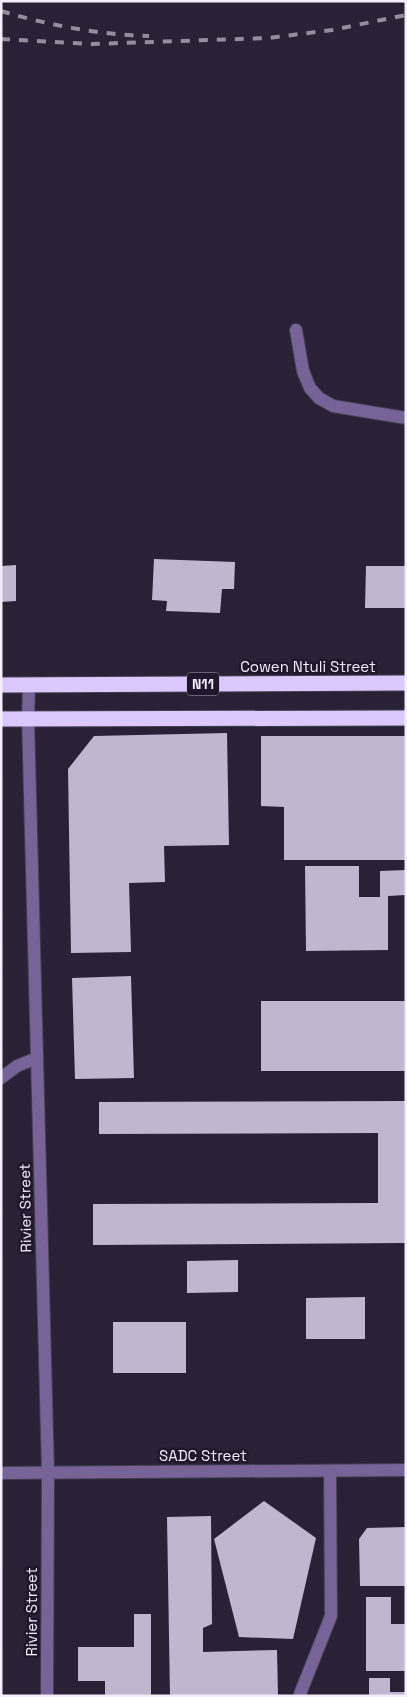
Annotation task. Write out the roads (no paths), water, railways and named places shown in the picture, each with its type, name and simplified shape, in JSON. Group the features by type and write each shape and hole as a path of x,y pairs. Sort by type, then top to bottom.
{"highway":[{"name":"Cowen Ntuli Street","path":"1,685 406,683"},
{"path":"1,719 406,718"}],"street":[{"path":"296,330 303,371 310,388 319,398 333,406 406,418"},
{"name":"Rivier Street","path":"29,685 28,719 48,1472 47,1696"},
{"path":"1,1078 17,1066 37,1058"},
{"name":"SADC Street","path":"1,1473 406,1470"},
{"path":"300,1694 331,1616 330,1471"}],"railway":[{"path":"1,11 37,21 74,28 112,34 149,36"},
{"path":"1,39 92,44 268,38 332,30 406,15"}]}
